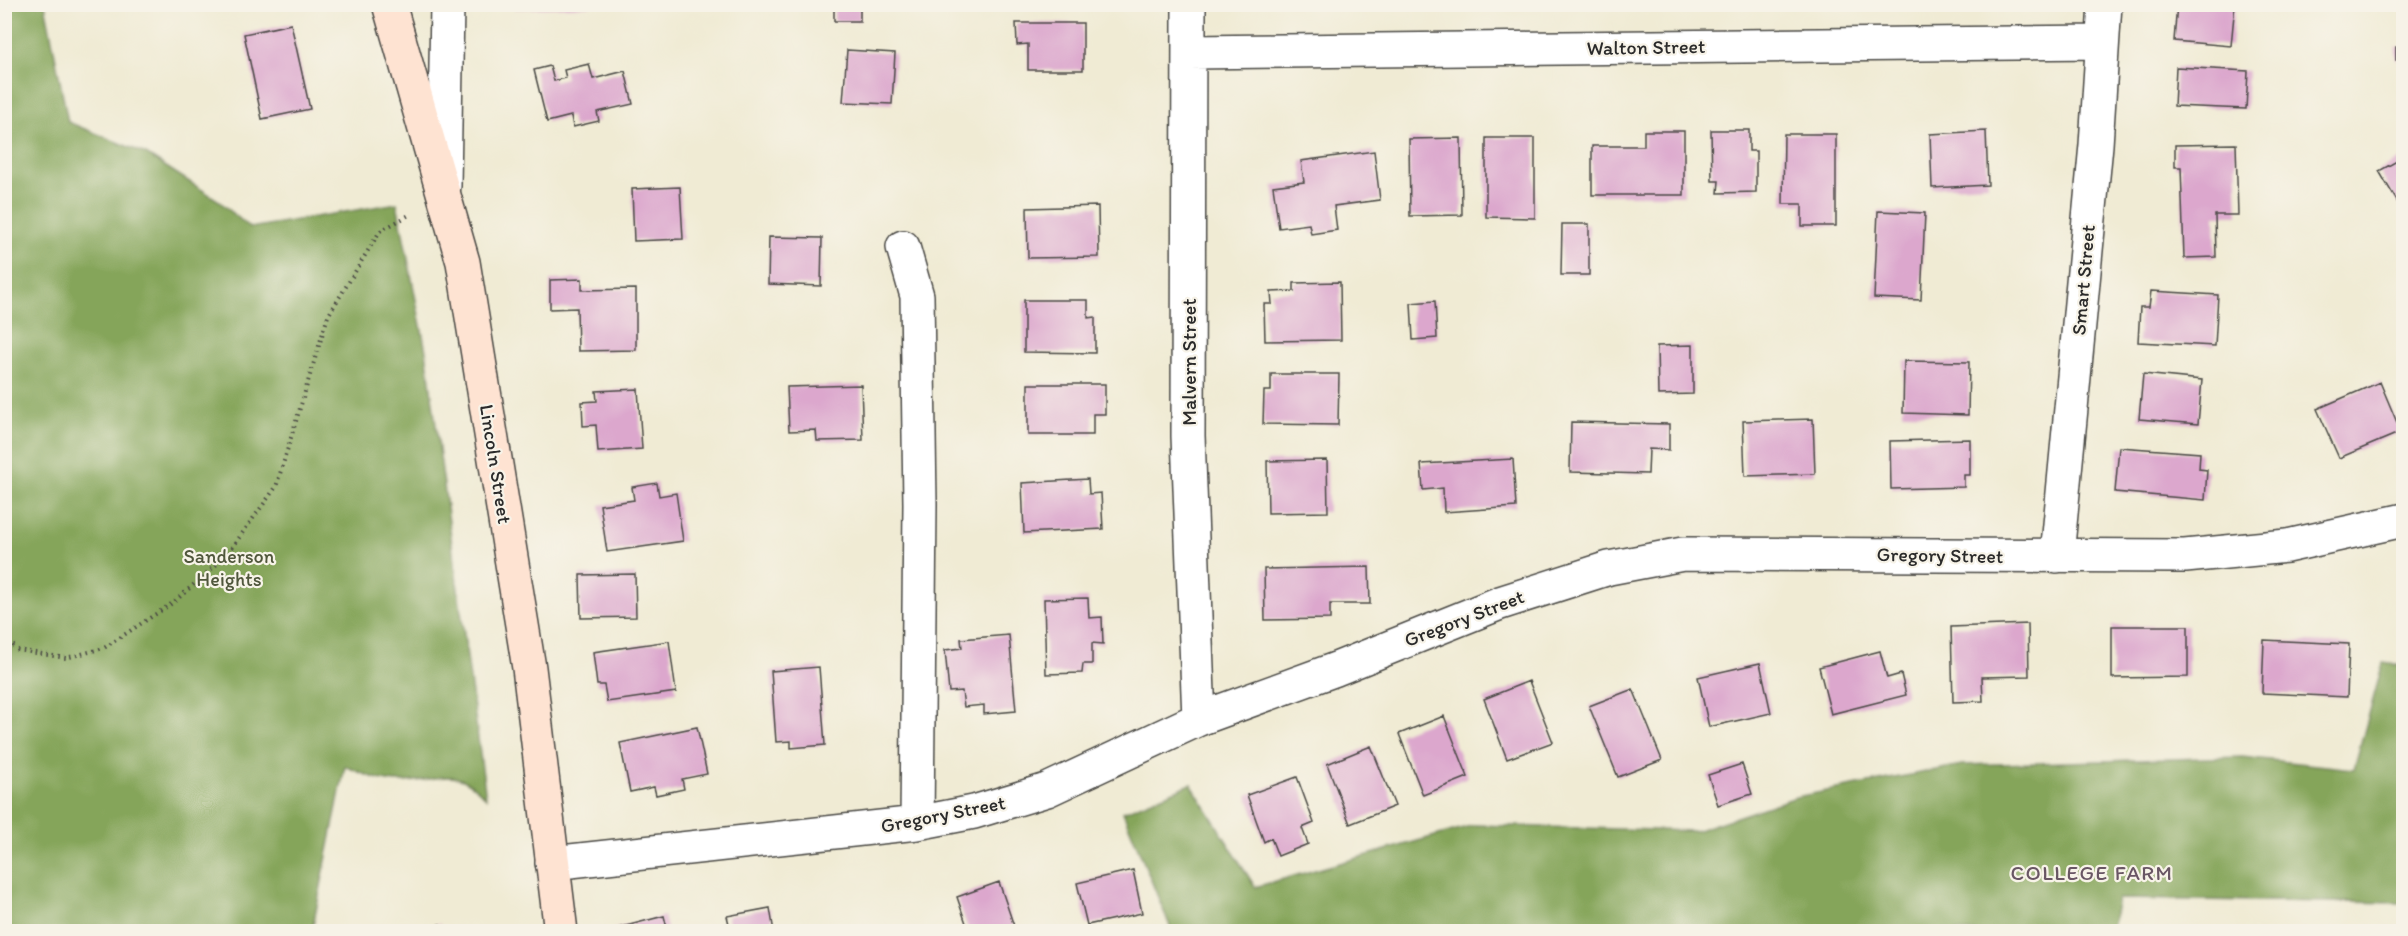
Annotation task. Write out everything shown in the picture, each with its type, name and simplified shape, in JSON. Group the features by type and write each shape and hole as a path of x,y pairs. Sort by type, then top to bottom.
{"street":[{"name":"Lincoln Street","path":"390,4 464,262 529,668 561,932"},
{"path":"444,198 447,4"},
{"name":"Malvern Street","path":"1189,4 1188,436 1199,718"},
{"name":"Smart Street","path":"2057,556 2096,145 2105,4"},
{"name":"Walton Street","path":"1190,52 2101,42"},
{"path":"903,247 917,296 920,504 917,823"},
{"name":"Gregory Street","path":"552,863 917,823 974,812 1047,790 1199,718 1336,669 1500,603 1609,568 1683,554 2185,556 2287,546 2403,520"}],"path":[{"path":"4,637 18,650 66,658 104,648 174,602 225,557 276,487 328,316 368,249 380,231 444,198"}],"green space":[{"name":"Sanderson Heights","path":"45,4 68,122 146,154 218,200 250,228 397,203 426,351 486,798 464,780 455,777 392,782 371,777 345,766 312,931 5,931 4,5"},
{"path":"2383,663 2403,666 2403,903 2118,899 2111,932 1172,931 1123,812 1191,784 1255,887 1474,825 1695,831 1796,797 1962,765 2242,757 2354,769"}],"building":[{"path":"515,4 590,4 590,6 515,9"},
{"path":"834,4 860,4 860,21 834,21"},
{"path":"2177,4 2235,4 2231,46 2174,41"},
{"path":"1016,23 1083,23 1083,70 1028,70 1028,44 1017,45"},
{"path":"291,24 310,109 262,119 244,34"},
{"path":"2396,47 2404,47 2404,60 2396,60"},
{"path":"847,50 895,53 892,104 843,102"},
{"path":"589,64 593,79 625,71 633,104 597,112 599,121 573,127 571,116 547,122 534,70 550,66 554,81 566,78 564,70"},
{"path":"2176,67 2248,71 2246,109 2174,106"},
{"path":"1711,130 1749,130 1749,151 1756,151 1756,192 1718,193 1719,181 1712,181"},
{"path":"1644,131 1684,131 1684,195 1592,195 1592,146 1644,146"},
{"path":"1986,131 1988,185 1932,188 1930,134"},
{"path":"1784,134 1836,134 1836,226 1802,226 1802,204 1783,204"},
{"path":"1461,138 1462,215 1410,216 1409,139"},
{"path":"1486,138 1535,138 1535,218 1486,217"},
{"path":"2236,144 2238,215 2215,215 2216,257 2184,258 2181,167 2175,167 2175,145"},
{"path":"1374,151 1380,200 1334,206 1337,230 1311,234 1309,224 1279,228 1273,186 1304,182 1301,161"},
{"path":"2404,157 2404,213 2379,171"},
{"path":"680,187 683,239 634,241 632,189"},
{"path":"1098,206 1099,257 1028,258 1027,208"},
{"path":"1878,211 1925,213 1921,300 1874,298"},
{"path":"1562,224 1589,224 1589,275 1561,275"},
{"path":"769,237 822,238 821,286 768,284"},
{"path":"582,279 582,290 636,289 636,350 578,351 577,308 550,309 550,280"},
{"path":"1340,282 1341,340 1265,341 1264,304 1272,304 1271,292 1294,291 1294,283"},
{"path":"2151,291 2218,295 2215,346 2138,342 2140,307 2149,307"},
{"path":"1024,300 1088,300 1088,318 1095,317 1095,353 1024,352"},
{"path":"1435,301 1437,338 1413,340 1411,303"},
{"path":"1693,345 1693,394 1658,395 1657,346"},
{"path":"1904,361 1969,362 1968,415 1903,413"},
{"path":"1271,374 1339,374 1338,425 1263,424 1264,391 1271,391"},
{"path":"2143,374 2202,380 2198,424 2139,419"},
{"path":"2380,382 2401,432 2339,458 2317,409"},
{"path":"1028,384 1105,384 1105,414 1093,414 1093,435 1028,435"},
{"path":"861,385 863,440 817,441 816,430 789,431 787,387"},
{"path":"638,389 642,449 598,452 596,425 583,426 582,402 597,401 596,391"},
{"path":"1813,419 1815,474 1745,476 1743,421"},
{"path":"1571,422 1669,424 1669,450 1649,449 1648,474 1570,472"},
{"path":"1970,439 1970,475 1964,475 1964,487 1891,489 1890,441"},
{"path":"2119,447 2200,453 2199,469 2207,470 2205,500 2115,492"},
{"path":"1513,459 1516,507 1444,512 1443,488 1423,490 1421,464"},
{"path":"1327,460 1328,512 1268,513 1267,461"},
{"path":"1088,479 1089,494 1101,493 1103,529 1024,533 1022,483"},
{"path":"657,483 659,496 676,493 683,541 607,552 600,505 634,500 632,487"},
{"path":"1369,567 1370,604 1330,604 1330,619 1265,620 1264,569"},
{"path":"635,574 636,617 581,618 580,575"},
{"path":"1088,598 1089,618 1102,617 1103,644 1092,643 1092,664 1083,664 1082,673 1046,674 1044,599"},
{"path":"2028,624 2029,676 1982,677 1983,701 1953,702 1951,627"},
{"path":"2112,626 2188,626 2188,677 2112,678"},
{"path":"1009,635 1016,711 984,714 984,705 964,707 962,691 949,692 945,650 962,648 961,639"},
{"path":"2264,640 2349,644 2347,697 2262,693"},
{"path":"669,641 676,692 607,702 604,685 597,685 593,652"},
{"path":"1880,651 1887,678 1901,674 1906,695 1831,714 1819,667"},
{"path":"1760,663 1771,713 1709,727 1698,677"},
{"path":"819,667 825,745 791,748 791,741 776,742 771,671"},
{"path":"1529,681 1553,742 1507,759 1484,699"},
{"path":"1633,689 1662,760 1618,777 1589,706"},
{"path":"1444,716 1468,777 1423,795 1399,734"},
{"path":"697,727 707,774 682,779 684,789 656,795 654,787 630,792 620,743"},
{"path":"1371,746 1395,806 1350,824 1327,764"},
{"path":"1742,764 1752,794 1718,805 1708,775"},
{"path":"1297,777 1314,823 1302,828 1308,844 1278,856 1271,838 1264,842 1247,795"},
{"path":"1133,870 1142,913 1087,925 1077,883"},
{"path":"999,882 1016,932 969,932 957,897"},
{"path":"770,908 774,932 720,932 730,928 727,916"},
{"path":"664,916 668,932 614,932 614,929"},
{"path":"440,924 442,932 409,932 409,930"}],"district":[{"name":"COLLEGE FARM","path":"2092,873"}]}
